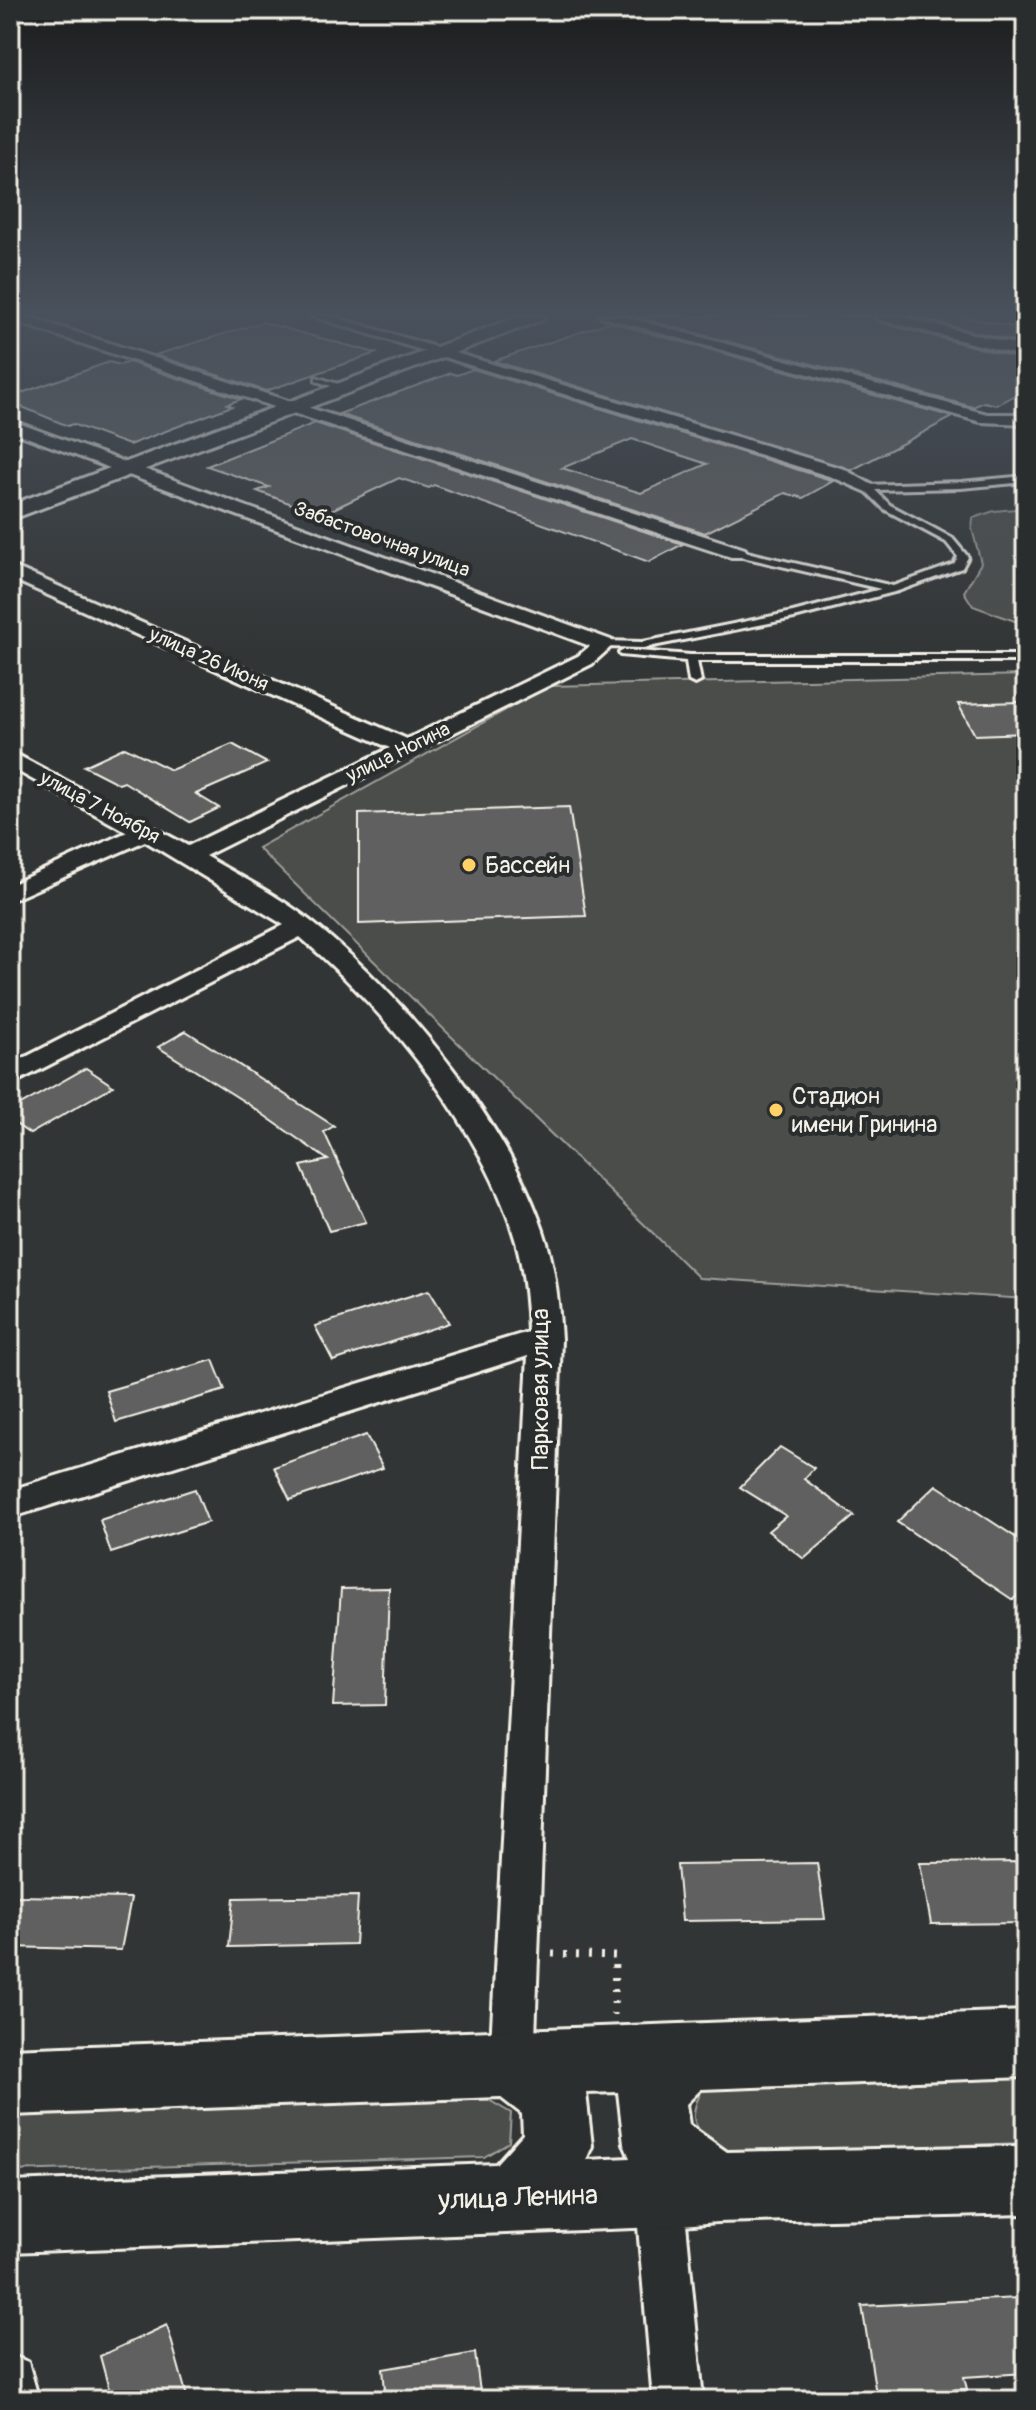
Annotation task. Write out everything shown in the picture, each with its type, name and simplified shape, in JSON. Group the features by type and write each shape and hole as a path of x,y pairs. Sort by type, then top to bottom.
{"main road":[{"path":"10,2082 1026,2044"},
{"path":"688,2190 658,2144 651,2092 689,2055"},
{"path":"512,2064 555,2098 558,2146 513,2197"},
{"name":"улица Ленина","path":"10,2217 1026,2180"}],"street":[{"name":"Забастовочная улица","path":"19,428 604,644"},
{"path":"10,513 236,428"},
{"path":"360,428 738,553"},
{"path":"693,428 838,473 867,487"},
{"name":"улица 26 Июня","path":"10,571 407,747"},
{"name":"улица Ногина","path":"189,855 585,660 604,644"},
{"name":"улица 7 Ноября","path":"10,758 189,855"},
{"path":"10,894 146,832"},
{"name":"Парковая улица","path":"189,855 302,926 340,958 385,1006 470,1116 505,1174 529,1235 543,1309 545,1339 512,2064"},
{"path":"10,1076 302,926"},
{"path":"10,1504 545,1339"},
{"path":"678,2400 688,2190"},
{"path":"10,2380 14,2400"}],"lane":[{"path":"867,487 961,485 1026,479"},
{"path":"604,644 665,642 701,631 794,615 894,589 958,566 963,557 949,540 887,507 867,487"},
{"path":"738,553 894,589"},
{"path":"604,644 630,655 691,658 899,664 1026,658"},
{"path":"691,658 695,681"}],"shaded area":[{"path":"1026,508 1026,625 973,606 964,592 981,563 972,529 973,518 994,511"},
{"name":"Стадион имени Гринина","path":"1026,675 1026,1299 699,1278 258,848 549,686"},
{"path":"1026,2073 1026,2143 715,2153 700,2133 694,2118 696,2103 707,2081"},
{"path":"487,2099 511,2113 509,2142 484,2157 10,2171 10,2114"}],"building":[{"path":"84,428 173,428 129,445"},
{"path":"301,428 332,428 683,544 649,562 434,485 429,488 399,478 321,515 257,491 269,487 207,466"},
{"path":"383,428 664,428 833,481 803,498 785,493 705,533","holes":["632,439 707,464 641,493 562,468"]},
{"path":"716,428 931,428 852,470"},
{"path":"1020,702 1026,712 1026,733 975,735 958,704"},
{"path":"232,744 267,763 196,794 219,808 190,822 124,782 119,784 84,766 125,747 171,770"},
{"name":"Бассейн","path":"569,807 586,916 359,924 359,814"},
{"path":"186,1031 334,1126 324,1132 366,1222 329,1231 301,1166 328,1160 158,1047"},
{"path":"86,1068 113,1086 30,1134 10,1120 10,1111"},
{"path":"429,1290 449,1323 333,1361 315,1326"},
{"path":"213,1360 225,1390 116,1422 106,1391"},
{"path":"366,1435 383,1468 290,1500 274,1467"},
{"path":"780,1447 814,1468 804,1479 854,1516 804,1559 768,1531 786,1516 740,1487"},
{"path":"936,1485 1026,1544 1026,1586 1013,1600 897,1522"},
{"path":"195,1489 208,1522 111,1553 100,1520"},
{"path":"389,1588 385,1705 333,1706 341,1589"},
{"path":"1026,1862 1026,1923 931,1924 920,1863"},
{"path":"817,1863 825,1919 682,1921 677,1865"},
{"path":"15,1896 131,1898 121,1950 10,1947 10,1915"},
{"path":"358,1896 355,1944 229,1947 234,1898"},
{"path":"1018,2298 1026,2335 1026,2373 964,2377 967,2389 876,2394 862,2306"},
{"path":"167,2325 188,2400 112,2400 100,2356"},
{"path":"475,2353 481,2400 386,2400 383,2369"}],"place":[{"name":"Бассейн","path":"469,865"},
{"name":"Стадион имени Гринина","path":"776,1110"}]}
